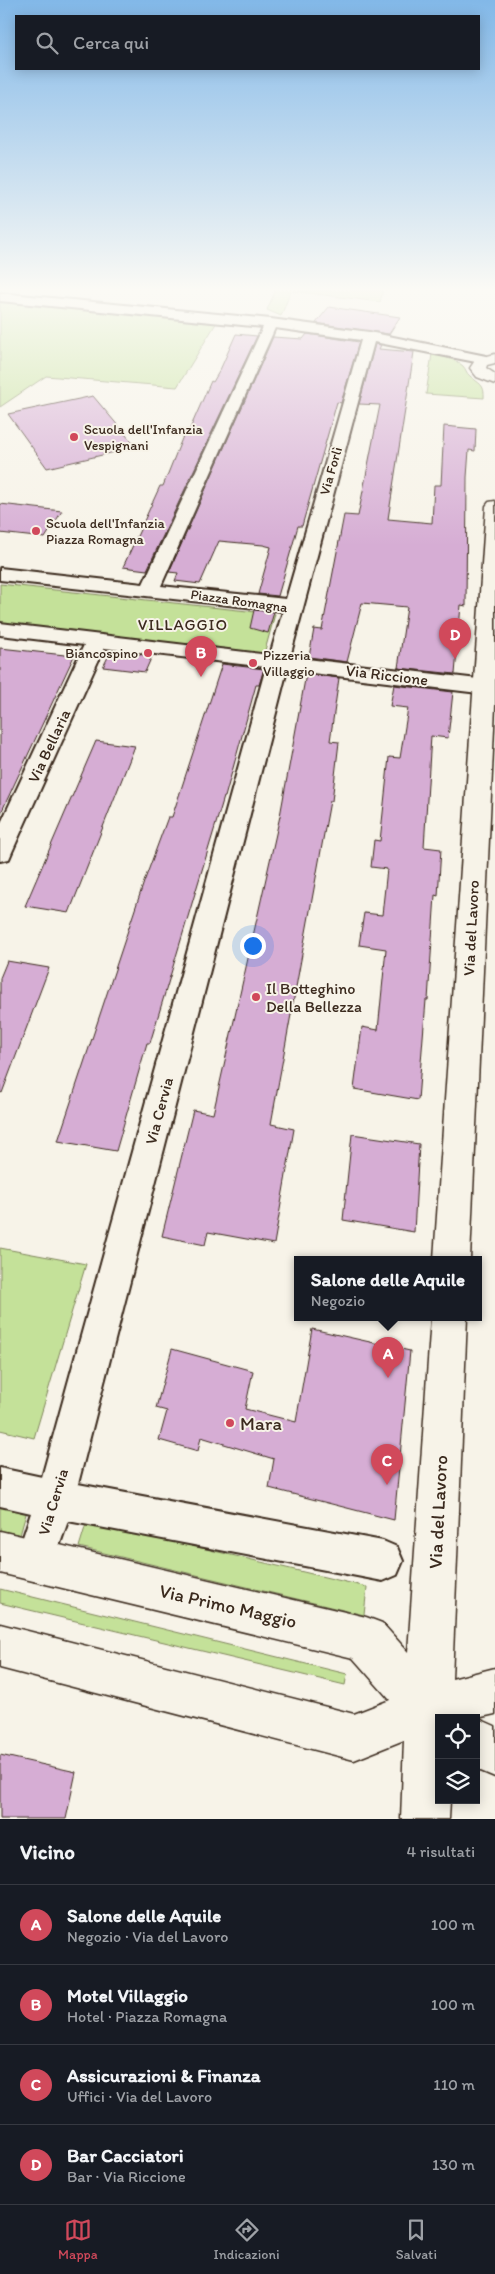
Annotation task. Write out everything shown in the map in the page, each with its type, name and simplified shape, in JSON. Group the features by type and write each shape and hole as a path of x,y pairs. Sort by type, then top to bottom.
{"main road":[{"name":"Via del Lavoro","path":"452,1256 490,688 495,506"},
{"name":"Via del Lavoro","path":"425,1819 435,1713 449,1321"},
{"name":"Via Primo Maggio","path":"18,1556 366,1639 435,1713"},
{"path":"0,1646 354,1737 435,1713 495,1690"},
{"path":"480,1744 495,1754"}],"street":[{"path":"150,590 247,376"},
{"name":"Via Forlì","path":"294,606 358,376"},
{"name":"Piazza Romagna","path":"0,574 294,606 279,661"},
{"path":"0,629 279,661"},
{"name":"Via Bellaria","path":"0,852 97,640"},
{"name":"Via Riccione","path":"279,661 490,688"},
{"name":"Via Cervia","path":"18,1556 55,1499 279,661"},
{"path":"0,1486 55,1499 383,1561"}],"green space":[{"path":"0,376 184,376 177,387 46,376 0,407"},
{"path":"429,376 470,376 482,387 484,398 426,394"},
{"path":"0,584 275,614 264,654 0,624"},
{"path":"0,1248 86,1264 34,1438 0,1430"},
{"path":"0,1501 28,1507 20,1535 0,1531"},
{"path":"87,1521 367,1587 364,1615 79,1547"},
{"path":"0,1589 347,1674 345,1685 0,1603"}],"building":[{"path":"217,376 238,376 147,570 123,567 160,486 163,486 185,431 189,431 211,381 213,382"},
{"path":"256,376 349,376 341,403 337,402 302,526 298,526 278,596 258,594 271,547 263,545 219,541 200,584 175,581 178,573 169,572"},
{"path":"366,376 410,376 388,519 432,523 434,485 441,485 444,426 476,429 475,451 469,450 466,606 461,605 455,674 398,668 407,607 362,603 347,662 309,657 314,629 322,630 344,515 358,516 380,405 359,404"},
{"path":"93,396 136,447 47,468 8,414"},
{"path":"0,504 62,511 45,538 0,533"},
{"path":"254,610 274,612 268,633 250,628"},
{"path":"0,648 74,656 0,815"},
{"path":"111,651 152,656 145,672 103,667"},
{"path":"222,664 264,669 259,685 256,685 225,797 150,1043 147,1043 116,1151 58,1141 144,882 168,817 172,817"},
{"path":"306,674 339,678 330,741 339,742 332,801 330,801 271,1124 294,1129 274,1244 208,1232 205,1245 162,1236 193,1110 213,1114 280,816"},
{"path":"394,685 453,692 448,738 431,736 424,847 441,849 438,896 435,895 428,1000 426,1000 418,1100 354,1089 362,1027 378,1030 386,949 359,945 364,913 382,915 387,869 371,867 374,840 380,841 389,757 400,758 408,708 390,706"},
{"path":"96,741 135,746 69,913 25,906"},
{"path":"7,961 49,968 2,1093 0,1092 0,978"},
{"path":"352,1134 419,1144 414,1232 343,1220"},
{"path":"312,1329 410,1351 394,1520 269,1488 274,1459 201,1437 198,1451 159,1440 167,1411 156,1408 172,1349 253,1371 245,1409 296,1422"},
{"path":"0,1755 76,1772 66,1819 0,1819"}],"place":[{"name":"Scuola dell'Infanzia Vespignani","path":"74,437"},
{"name":"Scuola dell'Infanzia Piazza Romagna","path":"36,531"},
{"name":"Biancospino","path":"148,653"},
{"name":"Bar Cacciatori","path":"455,659"},
{"name":"Pizzeria Villaggio","path":"253,663"},
{"name":"Motel Villaggio","path":"201,677"},
{"name":"Il Botteghino Della Bellezza","path":"256,997"},
{"name":"Salone delle Aquile","path":"388,1378"},
{"name":"Mara","path":"230,1423"},
{"name":"Assicurazioni & Finanza","path":"387,1485"}],"district":[{"name":"VILLAGGIO","path":"183,624"}]}
